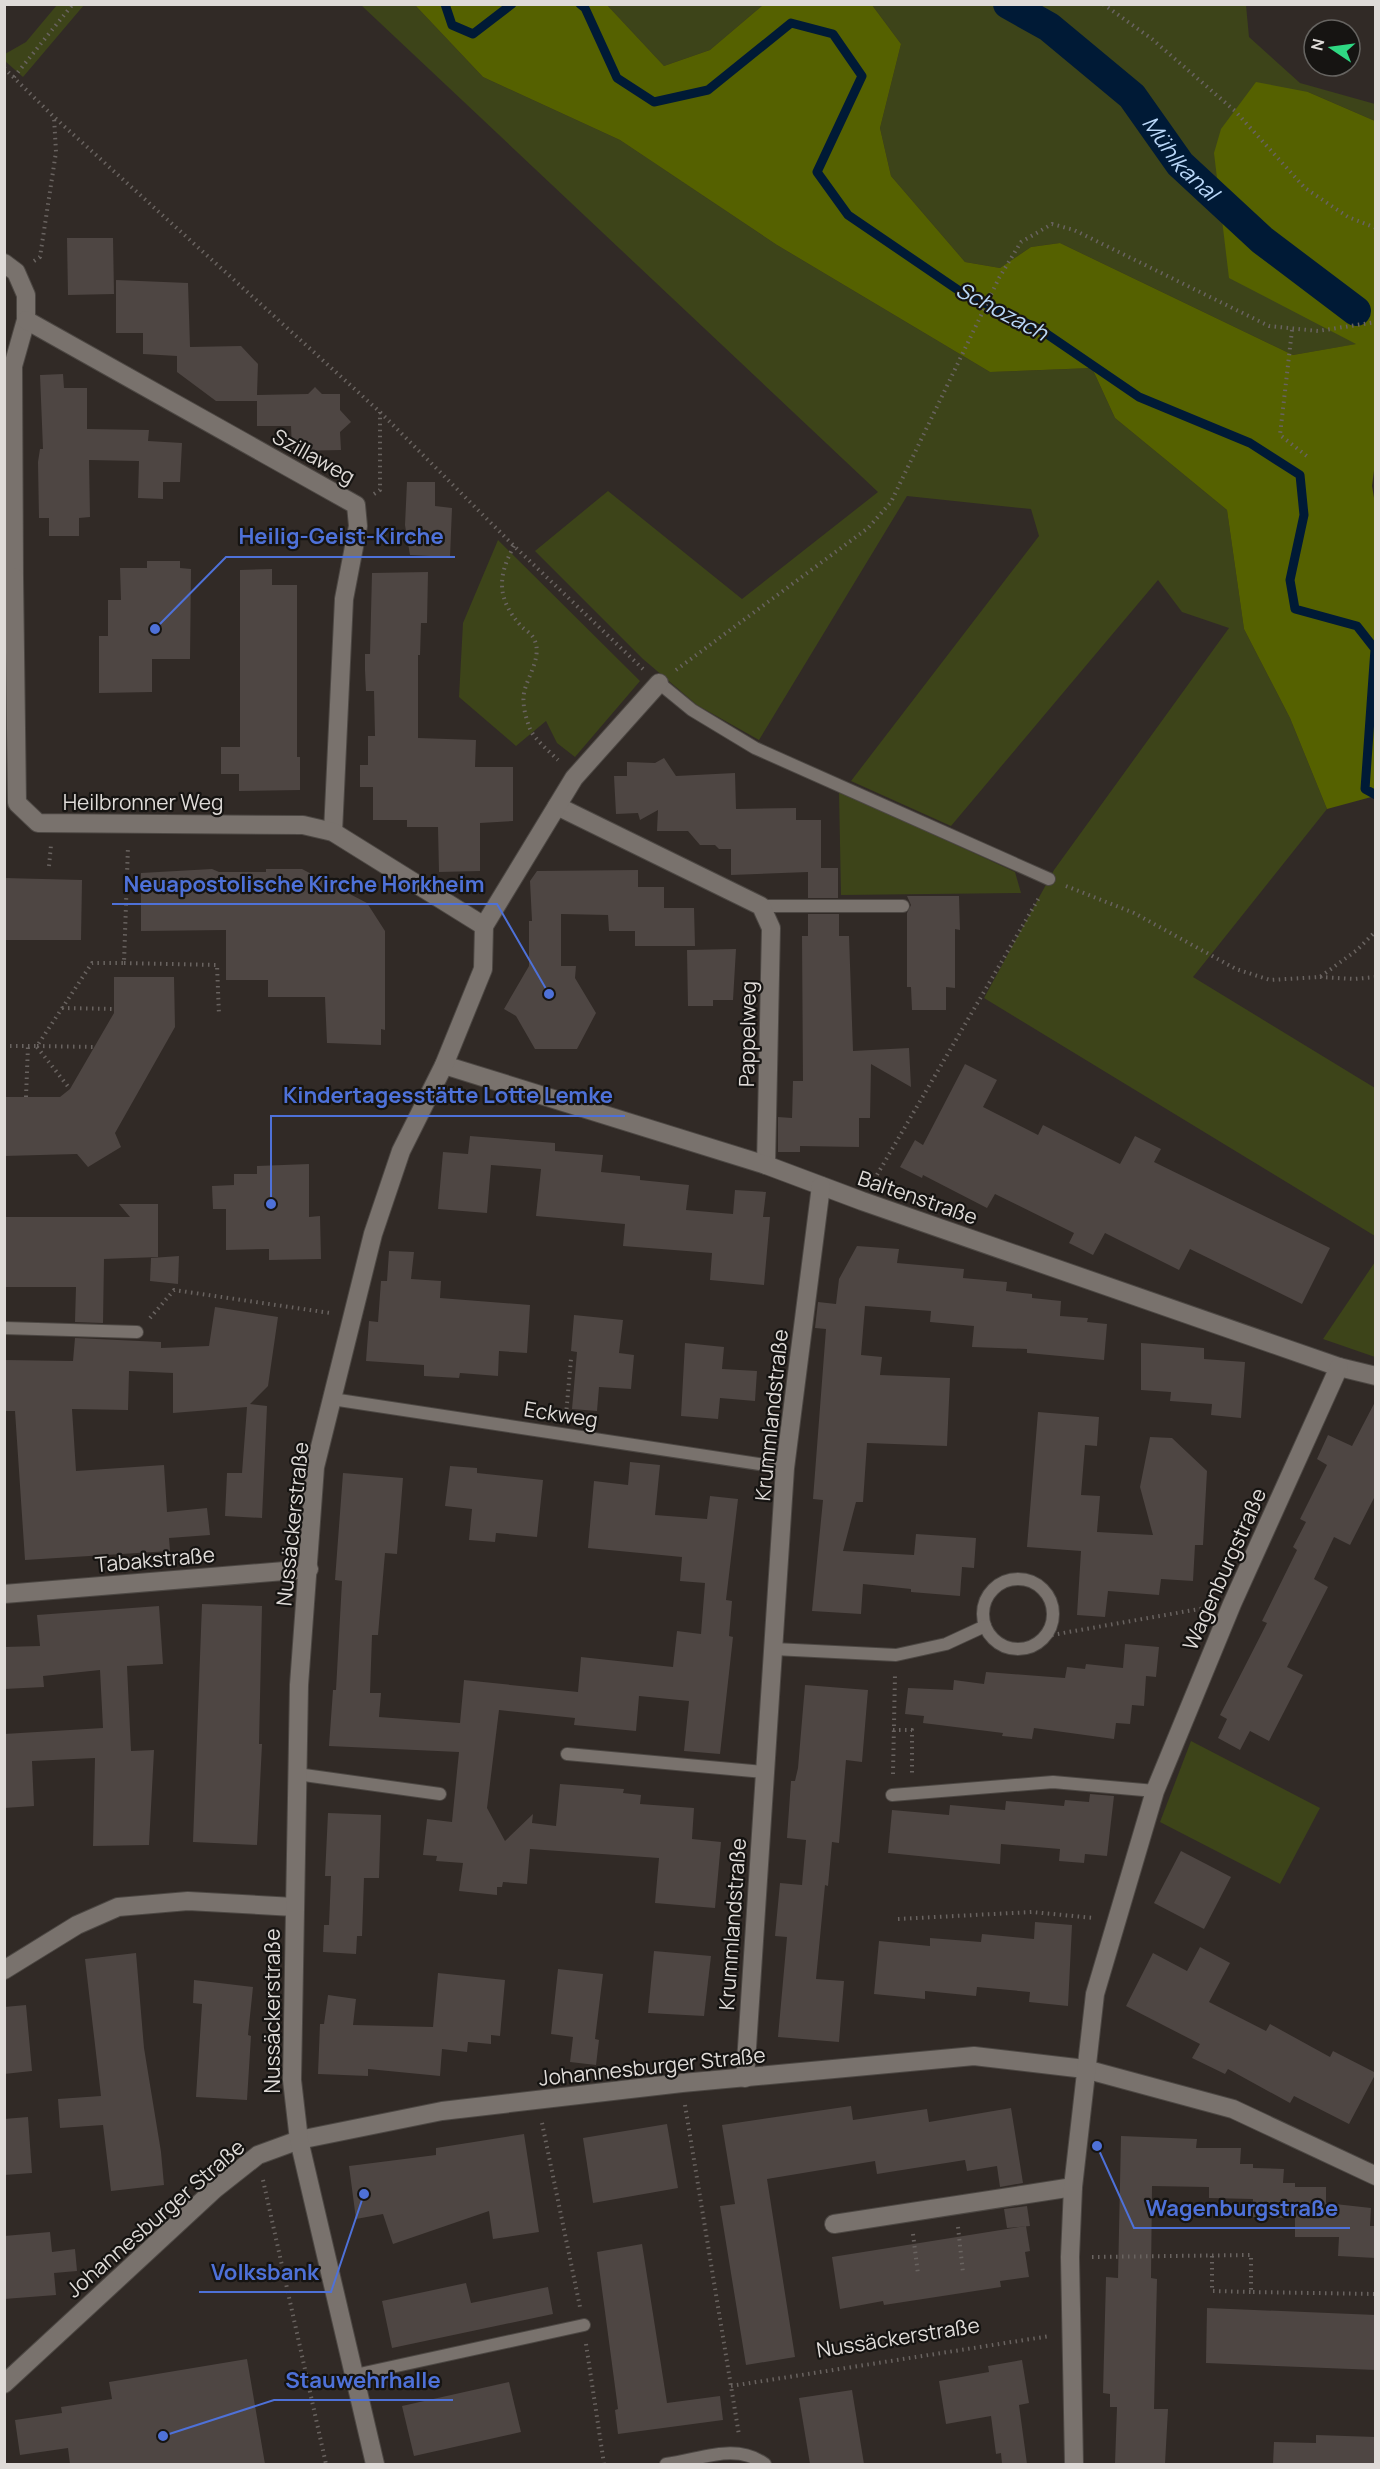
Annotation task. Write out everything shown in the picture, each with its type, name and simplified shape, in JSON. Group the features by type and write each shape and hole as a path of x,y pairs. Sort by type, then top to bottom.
{"street":[{"name":"Heilbronner Weg","path":"10,268 26,295 26,320 13,366 9,577 11,807 38,824 303,825 333,832 484,926"},
{"name":"Szillaweg","path":"26,320 356,505 358,526 344,599 333,832"},
{"name":"Nussäckerstraße","path":"375,2464 299,2140 292,2080 299,1685 315,1467 373,1234 401,1151 444,1065 483,969 484,926 574,778 658,684"},
{"path":"557,806 761,906"},
{"name":"Pappelweg","path":"761,906 771,928 766,1165"},
{"name":"Baltenstraße","path":"444,1065 766,1165 862,1201 1339,1367 1376,1376"},
{"name":"Krummlandstraße","path":"745,2078 785,1468 821,1186"},
{"name":"Wagenburgstraße","path":"1074,2464 1070,2257 1073,2187 1095,1994 1155,1791 1232,1604 1339,1367"},
{"name":"Tabakstraße","path":"4,1594 309,1569"},
{"path":"4,1970 70,1929 118,1907 188,1901 294,1907"},
{"name":"Johannesburger Straße","path":"4,2384 206,2197 258,2156 299,2140 442,2111 682,2083 974,2056 1085,2069 1233,2109 1376,2176"},
{"path":"834,2224 1073,2187"}],"lane":[{"path":"658,684 692,710 755,748 1049,879"},
{"path":"761,906 903,906"},
{"path":"4,1328 138,1332"},
{"name":"Eckweg","path":"332,1399 785,1468"},
{"path":"1015,1579 1032,1582 1042,1589 1051,1604 1053,1621 1046,1636 1029,1648 1013,1649 1001,1646 991,1637 985,1626 984,1605 991,1592 1003,1582 1015,1579"},
{"path":"774,1649 896,1655 946,1644 985,1626"},
{"path":"567,1754 764,1772"},
{"path":"297,1774 440,1794"},
{"path":"892,1795 1053,1782 1155,1791"},
{"path":"355,2375 584,2325"},
{"path":"666,2464 700,2462 723,2452 742,2453 765,2464"}],"path":[{"path":"14,76 73,4"},
{"path":"1103,4 1152,39 1235,111 1305,188 1348,217 1376,228"},
{"path":"4,68 54,117 380,412 514,546 658,684 867,528 891,502 999,279 1021,242 1052,224 1074,230 1269,326 1318,331 1376,322"},
{"path":"10,268 40,257 56,152 54,117"},
{"path":"1292,330 1280,435 1308,457"},
{"path":"356,505 380,490 380,412"},
{"path":"514,546 503,566 504,603 534,639 537,654 524,694 523,706 531,731 574,778"},
{"path":"124,963 129,824"},
{"path":"862,1201 1049,879 1134,913 1236,969 1270,980 1376,977"},
{"path":"1320,977 1357,950 1376,931"},
{"path":"37,1046 92,963 217,965 219,1015"},
{"path":"63,1008 114,1009"},
{"path":"4,1046 95,1047"},
{"path":"26,1097 28,1046"},
{"path":"37,1046 70,1089"},
{"path":"138,1332 174,1290 351,1317"},
{"path":"564,1434 571,1359"},
{"path":"1046,1636 1232,1604"},
{"path":"892,1795 896,1655"},
{"path":"893,1730 912,1730 913,1795"},
{"path":"898,1919 1032,1912 1116,1920"},
{"path":"682,2083 742,2453"},
{"path":"537,2100 584,2325 604,2464"},
{"path":"258,2156 326,2464"},
{"path":"955,2205 963,2273"},
{"path":"910,2212 918,2274"},
{"path":"1070,2257 1251,2255 1251,2292"},
{"path":"1212,2256 1212,2291 1376,2294"},
{"name":"Nussäckerstraße","path":"731,2386 1071,2332"}],"green space":[{"path":"57,5 84,5 23,77 5,61 5,54 26,42"},
{"path":"361,5 415,5 483,77 620,140 777,245 990,372 1092,368 1115,418 1227,510 1244,629 1290,718 1327,809 1193,977 1375,1088 1375,1236 984,998 1054,870 1229,628 1182,612 1158,580 951,826 851,781 1039,536 1031,509 907,496 759,740 697,705 643,659 535,551 608,491 742,599 878,492"},
{"path":"415,5 607,5 664,66 710,50 763,5 872,5 901,44 880,128 891,176 965,262 1000,268 1031,247 1060,243 1293,355 1356,344 1229,278 1214,153 1221,129 1256,82 1308,92 1375,121 1376,455 1372,486 1376,510 1375,796 1327,809 1290,718 1244,629 1227,510 1115,418 1092,368 990,372 777,245 620,140 483,77"},
{"path":"607,5 763,5 710,50 664,66"},
{"path":"872,5 1246,5 1249,37 1300,83 1375,104 1375,121 1308,92 1357,344 1293,355 1060,243 1031,247 1000,268 965,262 891,176 880,128 901,44"},
{"path":"498,540 640,681 575,757 557,743 546,721 516,746 459,697 463,623"},
{"path":"839,791 1015,872 1021,893 841,895"},
{"path":"1375,1262 1375,1357 1323,1339"},
{"path":"1191,1741 1320,1808 1280,1884 1160,1822"}],"building":[{"path":"67,238 113,238 114,294 68,295"},
{"path":"116,280 188,283 190,347 241,346 258,364 257,395 308,394 315,387 322,394 340,394 340,410 351,422 340,432 341,450 292,451 291,426 257,426 257,401 216,401 177,372 177,356 143,354 143,333 116,333"},
{"path":"63,374 64,388 87,388 87,429 149,430 148,441 182,443 180,482 163,482 163,499 138,498 139,461 89,460 90,517 79,518 79,536 49,536 49,518 39,518 38,462 40,449 43,449 40,375"},
{"path":"407,482 435,482 435,506 452,508 450,557 410,555 405,525"},
{"path":"147,561 180,561 180,568 191,569 190,659 152,659 152,692 99,693 99,636 108,636 108,600 121,600 120,568 147,568"},
{"path":"272,569 272,585 297,585 297,757 300,757 300,790 239,791 239,774 221,774 221,747 240,747 240,570"},
{"path":"428,572 427,623 421,623 420,655 418,655 418,738 476,740 475,767 513,767 513,821 480,823 480,871 439,872 438,827 407,827 407,820 373,820 373,787 360,787 360,765 368,765 368,736 375,736 374,691 366,691 365,670 365,654 370,654 372,573"},
{"path":"664,758 676,776 735,773 736,809 796,808 796,820 821,820 821,868 838,868 838,898 808,898 808,872 731,875 731,849 719,849 715,845 700,845 688,831 657,831 658,810 640,820 638,813 616,814 614,776 627,776 627,762 655,763"},
{"path":"212,869 219,872 266,872 266,869 302,869 367,903 385,931 385,1030 381,1029 381,1045 327,1043 325,997 268,997 268,980 226,980 226,930 141,931 141,873"},
{"path":"638,870 638,887 664,887 664,908 694,908 695,946 635,946 635,931 609,931 608,915 561,914 561,966 576,966 575,978 596,1013 577,1049 535,1049 516,1016 504,1009 529,966 529,921 532,921 530,881 537,871"},
{"path":"4,878 82,880 81,940 4,940"},
{"path":"907,896 959,896 960,930 955,929 955,988 946,987 946,1010 912,1010 911,987 907,987 907,913 911,905"},
{"path":"808,914 839,914 839,936 849,936 853,1051 909,1048 911,1087 871,1064 870,1118 859,1118 859,1147 800,1146 800,1152 778,1152 778,1117 792,1118 793,1081 803,1081 802,936 808,936"},
{"path":"736,949 733,1000 713,1000 713,1006 688,1006 687,950"},
{"path":"114,977 174,977 175,1027 115,1133 121,1147 88,1167 77,1154 4,1156 4,1097 60,1097 70,1089 114,1013"},
{"path":"965,1064 997,1080 983,1107 1038,1135 1043,1125 1120,1164 1135,1136 1161,1149 1154,1162 1330,1248 1302,1304 1190,1249 1179,1270 1105,1233 1093,1255 1069,1243 1074,1233 995,1194 987,1208 923,1175 922,1178 900,1167 915,1140 923,1145"},
{"path":"470,1136 555,1143 555,1151 603,1155 601,1172 640,1176 640,1180 689,1185 686,1210 733,1214 735,1190 766,1192 763,1217 770,1217 764,1285 710,1280 712,1253 623,1246 625,1224 536,1216 541,1169 491,1165 487,1213 438,1209 443,1152 468,1154"},
{"path":"309,1164 309,1217 320,1216 321,1259 269,1260 269,1249 226,1250 226,1209 213,1209 212,1186 234,1185 234,1174 257,1174 257,1166"},
{"path":"119,1204 158,1204 158,1257 104,1259 103,1323 75,1322 76,1287 4,1287 4,1217 130,1217"},
{"path":"857,1246 899,1249 897,1263 964,1269 963,1278 1007,1282 1006,1291 1032,1294 1032,1298 1061,1301 1060,1316 1088,1318 1087,1322 1107,1324 1104,1360 1027,1353 1027,1349 972,1347 974,1326 930,1322 931,1311 865,1306 861,1355 882,1357 880,1375 950,1378 947,1446 867,1443 863,1502 856,1502 843,1551 914,1555 916,1534 976,1538 974,1568 962,1567 960,1596 911,1592 911,1589 863,1584 861,1614 812,1611 823,1500 813,1499 826,1329 815,1328 818,1302 836,1304 839,1279"},
{"path":"389,1251 414,1252 411,1279 441,1281 440,1298 530,1305 527,1353 499,1351 498,1376 460,1373 459,1378 424,1376 424,1365 366,1361 369,1321 378,1322 381,1281 387,1281"},
{"path":"179,1256 178,1284 150,1281 151,1258"},
{"path":"215,1307 278,1317 268,1386 250,1404 267,1406 262,1518 225,1516 227,1473 242,1473 247,1407 173,1413 173,1373 129,1371 128,1410 72,1409 76,1471 164,1465 167,1512 207,1508 210,1535 169,1538 170,1551 25,1560 15,1411 4,1411 4,1360 73,1361 75,1338 161,1342 161,1348 209,1346"},
{"path":"574,1315 623,1320 619,1353 634,1355 631,1389 599,1387 597,1411 572,1409 577,1352 571,1351"},
{"path":"685,1343 724,1347 722,1369 757,1371 755,1401 720,1398 718,1419 681,1416"},
{"path":"1141,1343 1204,1348 1204,1359 1245,1362 1241,1418 1211,1415 1212,1404 1170,1401 1171,1392 1141,1390"},
{"path":"1376,1400 1376,1494 1350,1545 1334,1537 1314,1579 1328,1587 1287,1667 1303,1675 1269,1741 1250,1731 1240,1750 1218,1738 1227,1719 1220,1715 1267,1623 1262,1621 1297,1550 1293,1547 1306,1522 1300,1519 1327,1465 1317,1459 1328,1435 1352,1446"},
{"path":"1038,1412 1099,1417 1097,1446 1085,1445 1081,1495 1100,1496 1097,1532 1153,1535 1140,1487 1150,1437 1172,1438 1207,1471 1203,1545 1195,1545 1193,1581 1161,1579 1159,1595 1108,1591 1105,1617 1077,1615 1081,1551 1027,1547"},
{"path":"630,1462 660,1465 655,1515 707,1519 710,1496 738,1499 726,1600 732,1601 729,1636 733,1637 720,1754 684,1751 689,1701 639,1696 636,1731 574,1725 575,1718 499,1710 487,1808 505,1841 533,1814 532,1823 556,1826 560,1784 624,1789 623,1793 641,1795 640,1804 694,1808 692,1839 721,1842 715,1908 655,1903 659,1858 530,1849 527,1884 503,1882 502,1887 497,1887 497,1895 459,1891 463,1863 436,1861 437,1856 423,1855 427,1819 452,1822 459,1752 329,1746 333,1690 336,1690 342,1581 335,1580 343,1473 403,1478 397,1554 385,1553 378,1635 372,1635 370,1693 381,1693 379,1717 460,1723 464,1680 578,1692 581,1657 673,1667 677,1631 701,1634 705,1583 680,1581 682,1557 588,1548 594,1481 628,1485"},
{"path":"450,1466 477,1468 477,1473 543,1480 537,1537 496,1533 495,1542 469,1540 472,1509 445,1506"},
{"path":"202,1604 262,1606 259,1744 262,1744 257,1845 193,1842"},
{"path":"159,1606 163,1664 127,1666 131,1751 154,1750 149,1845 93,1846 95,1758 32,1761 34,1806 4,1808 4,1734 103,1728 100,1670 43,1676 44,1687 4,1689 4,1647 40,1646 37,1615"},
{"path":"1125,1644 1159,1647 1156,1677 1146,1676 1144,1706 1132,1705 1130,1724 1116,1723 1114,1739 1034,1728 1032,1739 1002,1736 1003,1733 923,1723 924,1716 905,1714 908,1688 953,1690 954,1680 984,1684 986,1672 1065,1678 1067,1667 1085,1669 1086,1664 1123,1668"},
{"path":"805,1685 868,1690 862,1762 846,1760 839,1843 832,1842 828,1886 825,1885 816,1979 844,1981 839,2042 778,2037 787,1937 775,1936 780,1883 802,1885 806,1840 787,1838 791,1781 795,1781 798,1768"},
{"path":"1090,1794 1114,1796 1107,1856 1085,1854 1084,1863 1059,1861 1060,1849 1001,1844 1000,1864 888,1853 892,1810 949,1815 950,1805 1005,1810 1006,1801 1064,1806 1065,1800 1089,1802"},
{"path":"328,1813 381,1815 379,1878 364,1878 362,1936 357,1936 356,1954 323,1952 324,1925 329,1925 331,1876 325,1876"},
{"path":"1181,1851 1231,1877 1204,1929 1154,1903"},
{"path":"1035,1922 1072,1925 1068,2006 1029,2002 1030,1992 977,1987 976,1996 925,1991 925,1999 874,1994 879,1941 930,1946 930,1938 981,1942 982,1934 1034,1939"},
{"path":"1200,1947 1230,1963 1209,2002 1266,2031 1270,2024 1330,2057 1333,2051 1376,2073 1349,2124 1294,2096 1290,2103 1228,2069 1225,2074 1192,2058 1200,2044 1126,2006 1153,1953 1187,1971"},
{"path":"654,1951 711,1956 704,2016 648,2013"},
{"path":"136,1953 144,2048 164,2185 111,2191 103,2125 60,2128 58,2099 101,2096 85,1959"},
{"path":"558,1969 603,1974 595,2039 599,2040 596,2065 570,2062 573,2037 551,2034"},
{"path":"438,1973 505,1980 500,2036 491,2035 491,2044 468,2042 467,2052 442,2049 440,2076 368,2069 368,2076 318,2074 320,2024 324,2024 328,1995 356,1999 353,2025 433,2027"},
{"path":"194,1980 253,1987 248,2035 251,2036 247,2100 196,2097 202,2004 193,2003"},
{"path":"26,2005 32,2071 4,2074 4,2007"},
{"path":"851,2106 853,2120 927,2109 929,2122 1011,2108 1023,2183 1000,2187 997,2166 967,2171 965,2160 877,2174 875,2161 767,2179 795,2357 746,2365 720,2206 735,2204 722,2125"},
{"path":"28,2117 32,2173 4,2175 4,2119"},
{"path":"667,2124 678,2188 593,2203 583,2138"},
{"path":"524,2134 539,2232 493,2239 489,2211 393,2244 383,2214 356,2219 349,2166 436,2155 436,2148"},
{"path":"1121,2136 1197,2139 1196,2148 1241,2148 1240,2164 1253,2164 1253,2168 1284,2169 1283,2183 1295,2183 1295,2187 1326,2187 1326,2203 1371,2208 1370,2226 1376,2226 1376,2258 1338,2256 1339,2237 1295,2237 1295,2218 1252,2217 1253,2199 1209,2198 1209,2187 1152,2186 1151,2278 1157,2279 1154,2409 1168,2409 1165,2464 1115,2464 1117,2407 1110,2407 1110,2394 1103,2393 1106,2277 1118,2278"},
{"path":"1027,2206 1030,2226 1007,2228 1004,2209"},
{"path":"1026,2226 1030,2251 1025,2252 1029,2277 1000,2281 1001,2287 884,2305 883,2301 840,2309 832,2257"},
{"path":"50,2232 52,2252 75,2249 77,2271 54,2273 56,2295 4,2299 4,2236"},
{"path":"642,2244 667,2403 720,2396 723,2420 618,2434 615,2410 618,2409 597,2252"},
{"path":"466,2283 471,2303 548,2287 553,2314 392,2348 382,2301"},
{"path":"1207,2308 1376,2315 1376,2370 1206,2363"},
{"path":"247,2359 265,2464 70,2464 68,2448 20,2455 15,2420 62,2413 61,2407 112,2399 109,2382"},
{"path":"1022,2360 1029,2403 1019,2405 1027,2464 1002,2464 1001,2453 996,2454 991,2416 946,2424 939,2381 989,2372 988,2366"},
{"path":"509,2382 521,2432 414,2456 402,2406"},
{"path":"852,2390 864,2464 810,2464 799,2398"},
{"path":"1316,2435 1376,2437 1376,2464 1273,2464 1274,2442 1316,2443"}],"waterway":[{"name":"Schozach","path":"445,4 452,25 473,34 512,4"},
{"name":"Schozach","path":"580,4 585,8 617,78 654,102 708,90 791,23 833,34 862,76 817,172 848,215 961,292 1041,330 1139,397 1250,443 1300,475 1304,515 1290,580 1295,609 1357,626 1375,649 1365,789 1376,795"},
{"name":"Mühlkanal","path":"1008,4 1049,27 1132,96 1180,164 1262,240 1356,311"}],"place":[{"name":"Heilig-Geist-Kirche","path":"155,629"},
{"name":"Neuapostolische Kirche Horkheim","path":"549,994"},
{"name":"Kindertagesstätte Lotte Lemke","path":"271,1204"},
{"name":"Wagenburgstraße","path":"1097,2146"},
{"name":"Volksbank","path":"364,2194"},
{"name":"Stauwehrhalle","path":"163,2436"}]}
